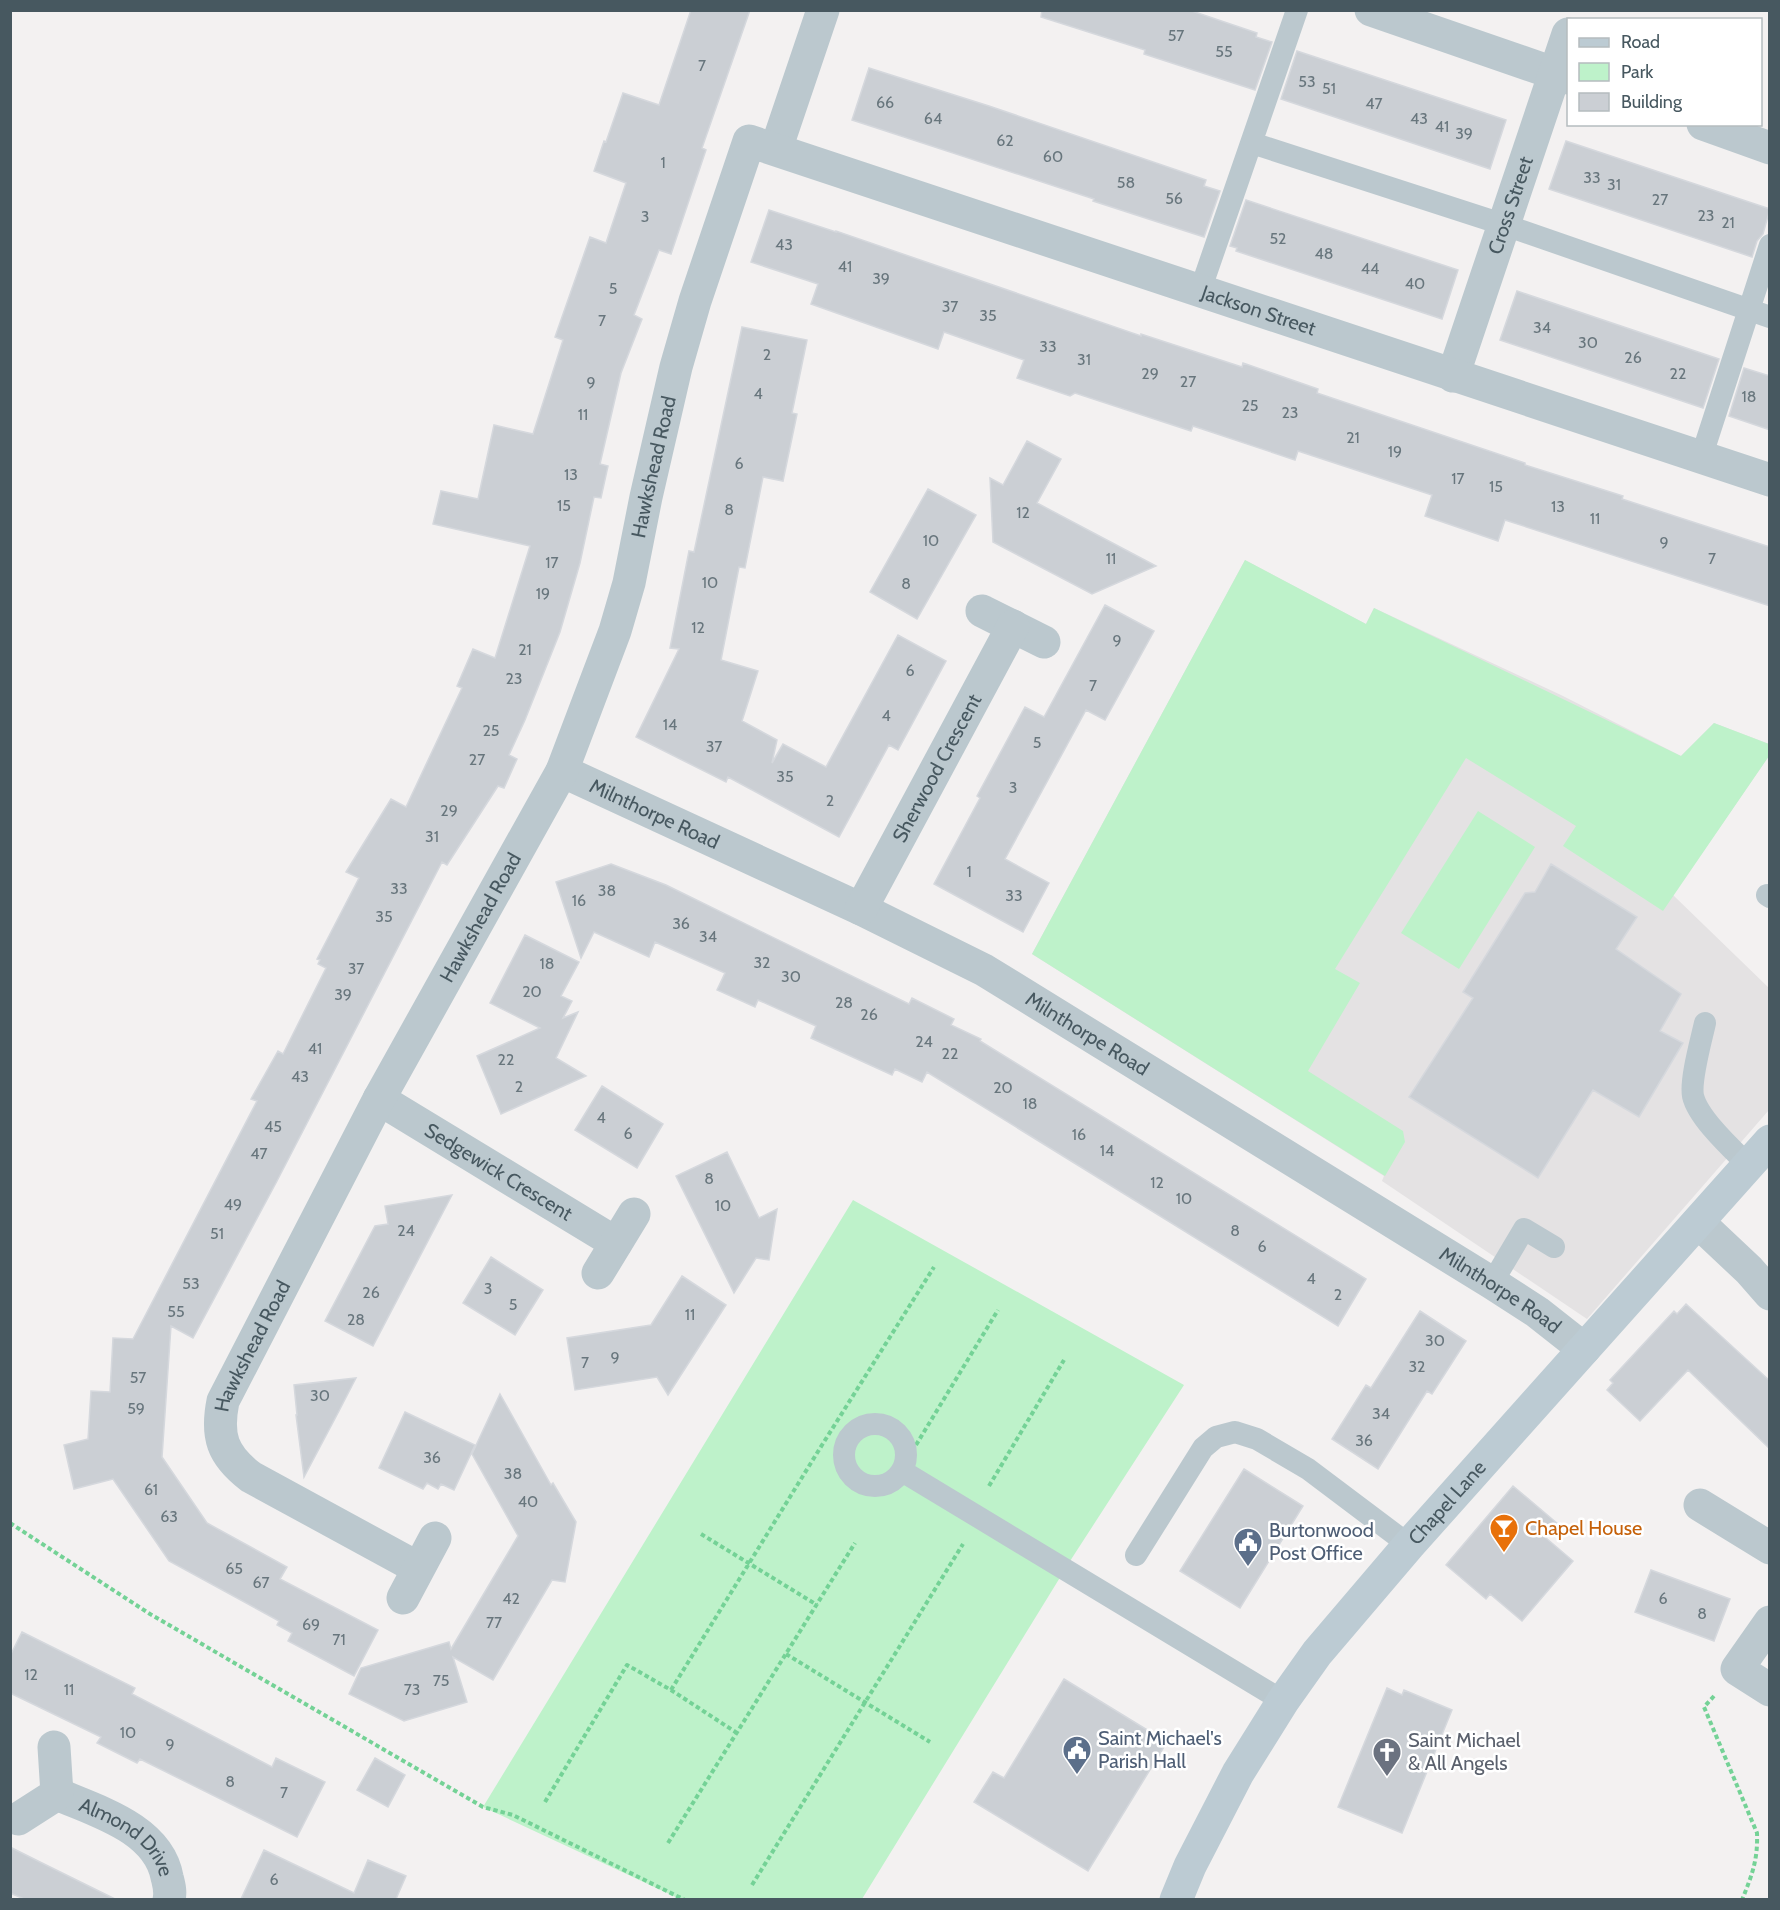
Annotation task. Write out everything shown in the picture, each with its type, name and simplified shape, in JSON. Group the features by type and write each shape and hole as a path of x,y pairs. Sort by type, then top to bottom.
{"street":[{"name":"Hawkshead Road","path":"418,1568 251,1477 232,1459 224,1446 219,1431 223,1401 380,1100 562,771 618,621 629,583 676,367 695,301 823,10"},
{"path":"1371,10 1562,76"},
{"name":"Cross Street","path":"1453,376 1505,225 1562,76 1567,46"},
{"path":"1709,126 1770,148"},
{"name":"Jackson Street","path":"762,145 1770,480"},
{"path":"982,611 1044,642"},
{"name":"Sherwood Crescent","path":"861,909 1013,626"},
{"name":"Milnthorpe Road","path":"562,771 861,909 1000,980 1492,1283 1536,1312 1584,1349"},
{"name":"Sedgewick Crescent","path":"380,1100 616,1243"},
{"name":"Chapel Lane","path":"1176,1899 1190,1866 1238,1773 1283,1701 1324,1645 1409,1545 1759,1153"},
{"path":"598,1274 634,1214"},
{"path":"1698,1222 1749,1270 1770,1294"},
{"path":"1700,1505 1770,1548"},
{"path":"403,1598 435,1538"},
{"path":"1770,1622 1737,1669 1770,1690"},
{"name":"Almond Drive","path":"54,1747 57,1794"},
{"name":"Almond Drive","path":"18,1819 57,1794"},
{"name":"Almond Drive","path":"57,1794 124,1824 143,1836 158,1852 166,1870 171,1890 169,1899"}],"lane":[{"path":"1200,291 1297,10"},
{"path":"1252,143 1505,225 1759,313"},
{"path":"1701,458 1759,313 1770,245"},
{"path":"1705,1023 1694,1078 1693,1095 1699,1111 1759,1153"},
{"path":"1492,1283 1524,1229 1554,1247"},
{"path":"1136,1555 1203,1448 1216,1437 1235,1432 1257,1439 1308,1469 1409,1545"},
{"path":"904,1467 976,1516 1283,1701"}],"path":[{"path":"671,1690 934,1267"},
{"path":"904,1467 998,1310"},
{"path":"752,1885 866,1702 976,1516 1064,1360"},
{"path":"10,1523 150,1614 483,1807 513,1815 685,1899"},
{"path":"701,1534 817,1605"},
{"path":"668,1843 855,1544"},
{"path":"786,1654 930,1742"},
{"path":"545,1802 627,1665 671,1690 737,1733"},
{"path":"1737,1669 1704,1707 1757,1833 1758,1851 1754,1869 1742,1899"},
{"path":"1194,1739 1221,1734"}],"shaded area":[{"path":"1245,560 1366,624 1374,608 1561,695 1681,756 1714,723 1769,744 1769,756 1673,895 1769,988 1769,1110 1587,1319 1382,1181 1384,1176 1032,954"}],"green space":[{"path":"1245,560 1366,624 1374,608 1681,756 1714,723 1769,744 1769,756 1663,911 1563,846 1576,826 1466,758 1335,969 1360,983 1308,1071 1403,1131 1405,1142 1385,1176 1032,954"},
{"path":"1478,811 1535,847 1459,969 1401,933"},
{"path":"853,1200 1184,1385 1072,1558 862,1899 680,1899 483,1807"}],"building":[{"path":"691,10 750,10 702,148 706,150 671,254 659,250 634,315 642,319 621,373 600,464 608,466 601,498 594,497 580,563 560,632 509,755 517,759 504,788 498,786 447,865 442,862 193,1338 171,1326 162,1457 207,1523 287,1567 280,1579 378,1630 354,1676 288,1641 292,1633 277,1625 279,1621 169,1561 113,1479 74,1489 64,1445 88,1439 91,1391 110,1392 113,1338 133,1339 257,1101 251,1099 278,1051 283,1054 326,968 318,964 320,960 317,959 359,878 346,872 391,799 406,807 462,688 457,686 473,649 495,658 530,546 433,524 441,491 478,499 494,425 533,434 563,340 555,337 590,237 606,243 626,183 594,171 604,141 606,142 623,93 659,105"},
{"path":"1042,10 1189,10 1257,33 1256,37 1272,42 1255,90 1144,54 1145,50 1041,17"},
{"path":"1297,51 1506,120 1490,169 1281,99"},
{"path":"869,68 1206,180 1204,186 1220,191 1204,237 852,120"},
{"path":"1566,141 1770,209 1763,234 1757,241 1752,257 1549,189"},
{"path":"1246,200 1458,270 1442,319 1236,251 1237,248 1230,246"},
{"path":"769,210 1141,336 1141,334 1242,367 1243,363 1318,389 1317,393 1525,463 1525,465 1623,496 1622,499 1770,547 1770,606 1505,520 1498,541 1425,516 1432,495 1298,451 1295,460 1193,426 1191,431 1075,393 1070,396 1017,378 1024,360 944,332 938,349 811,304 818,284 751,262"},
{"path":"1517,291 1719,359 1703,408 1500,340"},
{"path":"742,327 807,340 792,413 797,414 783,481 763,477 745,568 739,567 721,660 758,671 742,721 777,740 772,763 783,744 826,767 898,635 946,661 898,750 889,745 839,837 728,777 726,782 636,737 679,649 670,648 689,551 694,552"},
{"path":"1744,368 1770,376 1770,430 1729,416"},
{"path":"1027,441 1061,459 1037,503 1156,566 1092,594 993,542 990,478 1003,485"},
{"path":"928,489 976,515 917,619 870,592"},
{"path":"1105,605 1154,631 1105,720 1086,710 1005,859 1049,883 1023,932 934,884 980,798 977,796 1025,707 1044,717"},
{"path":"611,864 666,885 909,1004 912,998 954,1019 951,1025 981,1039 980,1041 1366,1279 1338,1326 927,1072 922,1082 895,1069 892,1075 811,1038 816,1026 758,1000 755,1007 717,990 725,973 655,942 649,957 594,932 581,958 556,882"},
{"path":"1551,864 1637,917 1616,949 1681,994 1660,1031 1683,1043 1639,1117 1593,1090 1538,1178 1409,1097 1473,998 1463,992 1525,893 1535,892"},
{"path":"525,935 579,962 561,996 572,1001 563,1018 578,1012 556,1058 586,1076 501,1114 477,1056 540,1028 490,1003"},
{"path":"602,1086 663,1124 637,1168 575,1130"},
{"path":"727,1152 759,1218 777,1209 769,1260 756,1258 734,1293 676,1176"},
{"path":"452,1195 373,1346 325,1321 375,1226 388,1224 385,1206"},
{"path":"491,1257 543,1290 515,1335 463,1303"},
{"path":"682,1276 726,1305 668,1395 657,1377 575,1390 567,1338 651,1325"},
{"path":"1686,1304 1770,1381 1770,1449 1688,1370 1640,1421 1607,1390 1613,1383 1610,1380 1674,1311 1677,1314"},
{"path":"1420,1311 1466,1341 1432,1394 1427,1391 1378,1469 1332,1439 1366,1385 1371,1388"},
{"path":"356,1378 304,1477 294,1385"},
{"path":"500,1394 551,1485 553,1483 576,1522 565,1582 552,1580 493,1680 453,1657 467,1702 404,1721 349,1694 361,1668 449,1642 451,1649 518,1536 472,1454"},
{"path":"405,1412 475,1445 454,1490 441,1484 438,1489 427,1483 423,1489 379,1468"},
{"path":"1244,1469 1303,1506 1240,1608 1180,1571"},
{"name":"Chapel House","path":"1513,1486 1558,1524 1546,1538 1573,1561 1522,1621 1490,1594 1486,1599 1446,1565"},
{"path":"1651,1570 1730,1599 1714,1641 1635,1612"},
{"path":"22,1632 135,1688 132,1694 272,1767 276,1758 325,1782 297,1837 140,1759 137,1763 97,1743 101,1737 10,1693 10,1656"},
{"name":"Saint Michael's Parish Hall","path":"1064,1679 1167,1742 1088,1871 974,1802 993,1772 1004,1778"},
{"name":"Saint Michael & All Angels","path":"1387,1688 1402,1695 1404,1690 1452,1710 1402,1833 1338,1807"},
{"path":"375,1758 405,1775 388,1807 357,1790"},
{"path":"10,1847 115,1899 24,1899 10,1893"},
{"path":"264,1850 354,1893 368,1860 406,1876 396,1899 241,1899"}],"place":[{"name":"Chapel House","path":"1504,1554"},
{"name":"Burtonwood Post Office","path":"1248,1568"},
{"name":"Saint Michael's Parish Hall","path":"1077,1776"},
{"name":"Saint Michael & All Angels","path":"1387,1778"}]}
